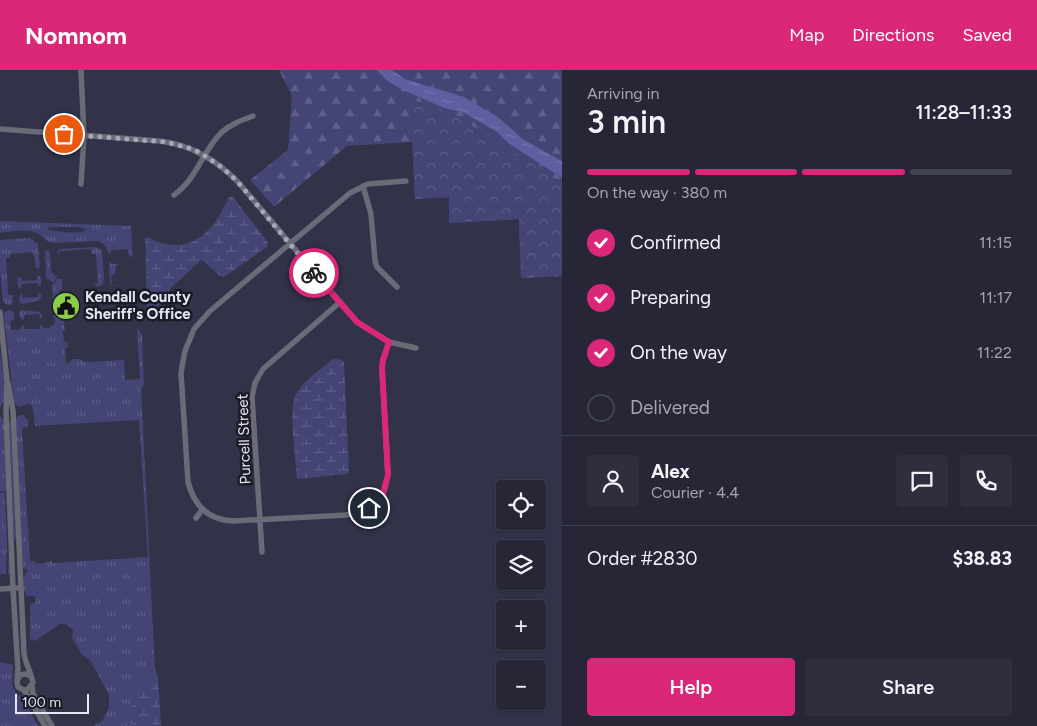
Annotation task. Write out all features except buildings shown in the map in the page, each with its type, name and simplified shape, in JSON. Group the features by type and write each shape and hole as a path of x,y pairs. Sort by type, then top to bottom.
{"street":[{"path":"81,70 84,136 81,184"},
{"path":"174,195 189,182 217,138 225,130 237,122 253,116"},
{"path":"0,130 165,142 186,147 205,156 223,168 238,182 357,322 389,342 416,348"},
{"path":"389,342 382,368 388,475 382,497 373,506 346,515 226,521 210,516 202,510 193,498 188,482 181,373 185,351 194,329 206,316 350,193 363,186 376,183 406,181"},
{"path":"363,186 372,214 377,267 397,287"},
{"name":"Purcell Street","path":"262,552 252,397 255,383 268,363 339,303"},
{"path":"0,312 7,381 6,412 13,588 20,651 33,682 33,694 52,726"},
{"path":"7,381 10,388 13,411 21,588 20,651 17,681 18,687 24,690 45,726"},
{"path":"196,518 202,510"},
{"path":"0,589 21,588"},
{"path":"17,681 18,677 23,674 31,676"},
{"path":"24,690 32,686"}],"green space":[{"path":"279,70 377,70 386,80 444,108 464,113 497,132 508,143 562,178 562,276 521,278 519,219 449,223 449,197 415,199 412,142 347,146 274,207 250,180 288,150 292,96"},
{"path":"392,70 562,70 562,161 523,139 498,117 434,88 404,79"},
{"path":"411,100 457,116 562,183 562,276 521,278 519,219 449,223 449,197 415,199"},
{"path":"229,197 233,197 267,241 268,246 224,277 220,276 202,260 200,261 172,287 152,314 147,312 145,238 148,237 164,244 178,245 197,239 205,233 219,216"},
{"path":"0,221 131,226 133,256 129,257 128,249 111,250 111,254 109,254 105,245 98,241 54,243 39,234 28,231 0,233","holes":["49,227 79,227 87,230 74,232 48,230"]},
{"path":"30,238 38,244 40,267 36,269 33,252 10,254 10,258 6,258 8,293 13,295 13,302 11,305 5,304 3,301 0,270 0,240"},
{"path":"96,247 102,250 104,279 102,285 96,287 94,284 98,283 96,254 92,254 91,249 59,251 59,256 57,252 60,249"},
{"path":"47,250 50,252 51,271 57,278 53,282 46,278 45,252"},
{"path":"111,261 111,264 119,264 116,266 115,275 111,275 112,285 118,286 113,286 110,284 109,263"},
{"path":"38,275 41,278 41,285 39,287 37,283 22,284 21,288 18,287 17,278 21,277 22,281 37,280"},
{"path":"57,279 62,279 62,290 59,290 59,294 56,294 55,301 53,299 52,285"},
{"path":"38,293 42,294 40,300 23,304 19,302 21,294 23,298 38,297"},
{"path":"57,307 60,307 61,321 64,321 65,330 62,331 55,325 54,311"},
{"path":"10,310 14,313 14,320 10,321 11,330 20,330 24,325 25,329 40,329 40,324 44,328 49,328 54,324 63,332 64,342 67,342 68,348 65,348 66,364 73,359 80,359 85,362 124,360 125,380 140,379 137,328 142,334 144,386 141,387 155,670 147,682 130,718 131,726 93,726 102,721 106,714 109,707 109,695 90,660 82,655 72,638 73,630 66,624 60,624 35,641 30,639 30,605 36,602 36,599 34,596 27,596 24,586 24,579 28,570 23,568 21,551 16,419 18,416 23,415 28,421 28,427 22,428 30,561 35,561 36,564 52,561 52,563 148,557 139,420 35,426 31,405 19,407 14,402 4,316 4,312"},
{"path":"21,310 40,312 43,317 40,319 39,314 24,315 24,320 22,320 19,312"},
{"path":"0,351 4,397 0,407"},
{"path":"337,358 344,362 349,472 347,474 297,479 293,435 293,411 296,394 308,379 333,359"},
{"path":"0,416 4,421 10,574 8,574 9,550 6,491 0,491"},
{"path":"9,422 11,422 16,539 14,540"},
{"path":"5,492 6,574 0,574 0,493"},
{"path":"0,662 13,665 12,684 15,691 25,702 38,726 0,726"},
{"path":"155,670 158,677 161,726 131,726 130,718 138,687 147,682"}],"water":[{"path":"377,70 392,70 405,79 464,97 498,117 523,139 562,161 562,178 508,143 497,132 464,113 444,108 401,89 386,80"}],"way so far":[{"path":"64,134 165,142 199,152 223,168 238,182 314,273"}],"place":[{"name":"Kendall County Sheriff's Office","path":"66,306"}],"route":[{"path":"314,273 357,322 389,342 382,368 388,475 382,497 369,508"}]}
